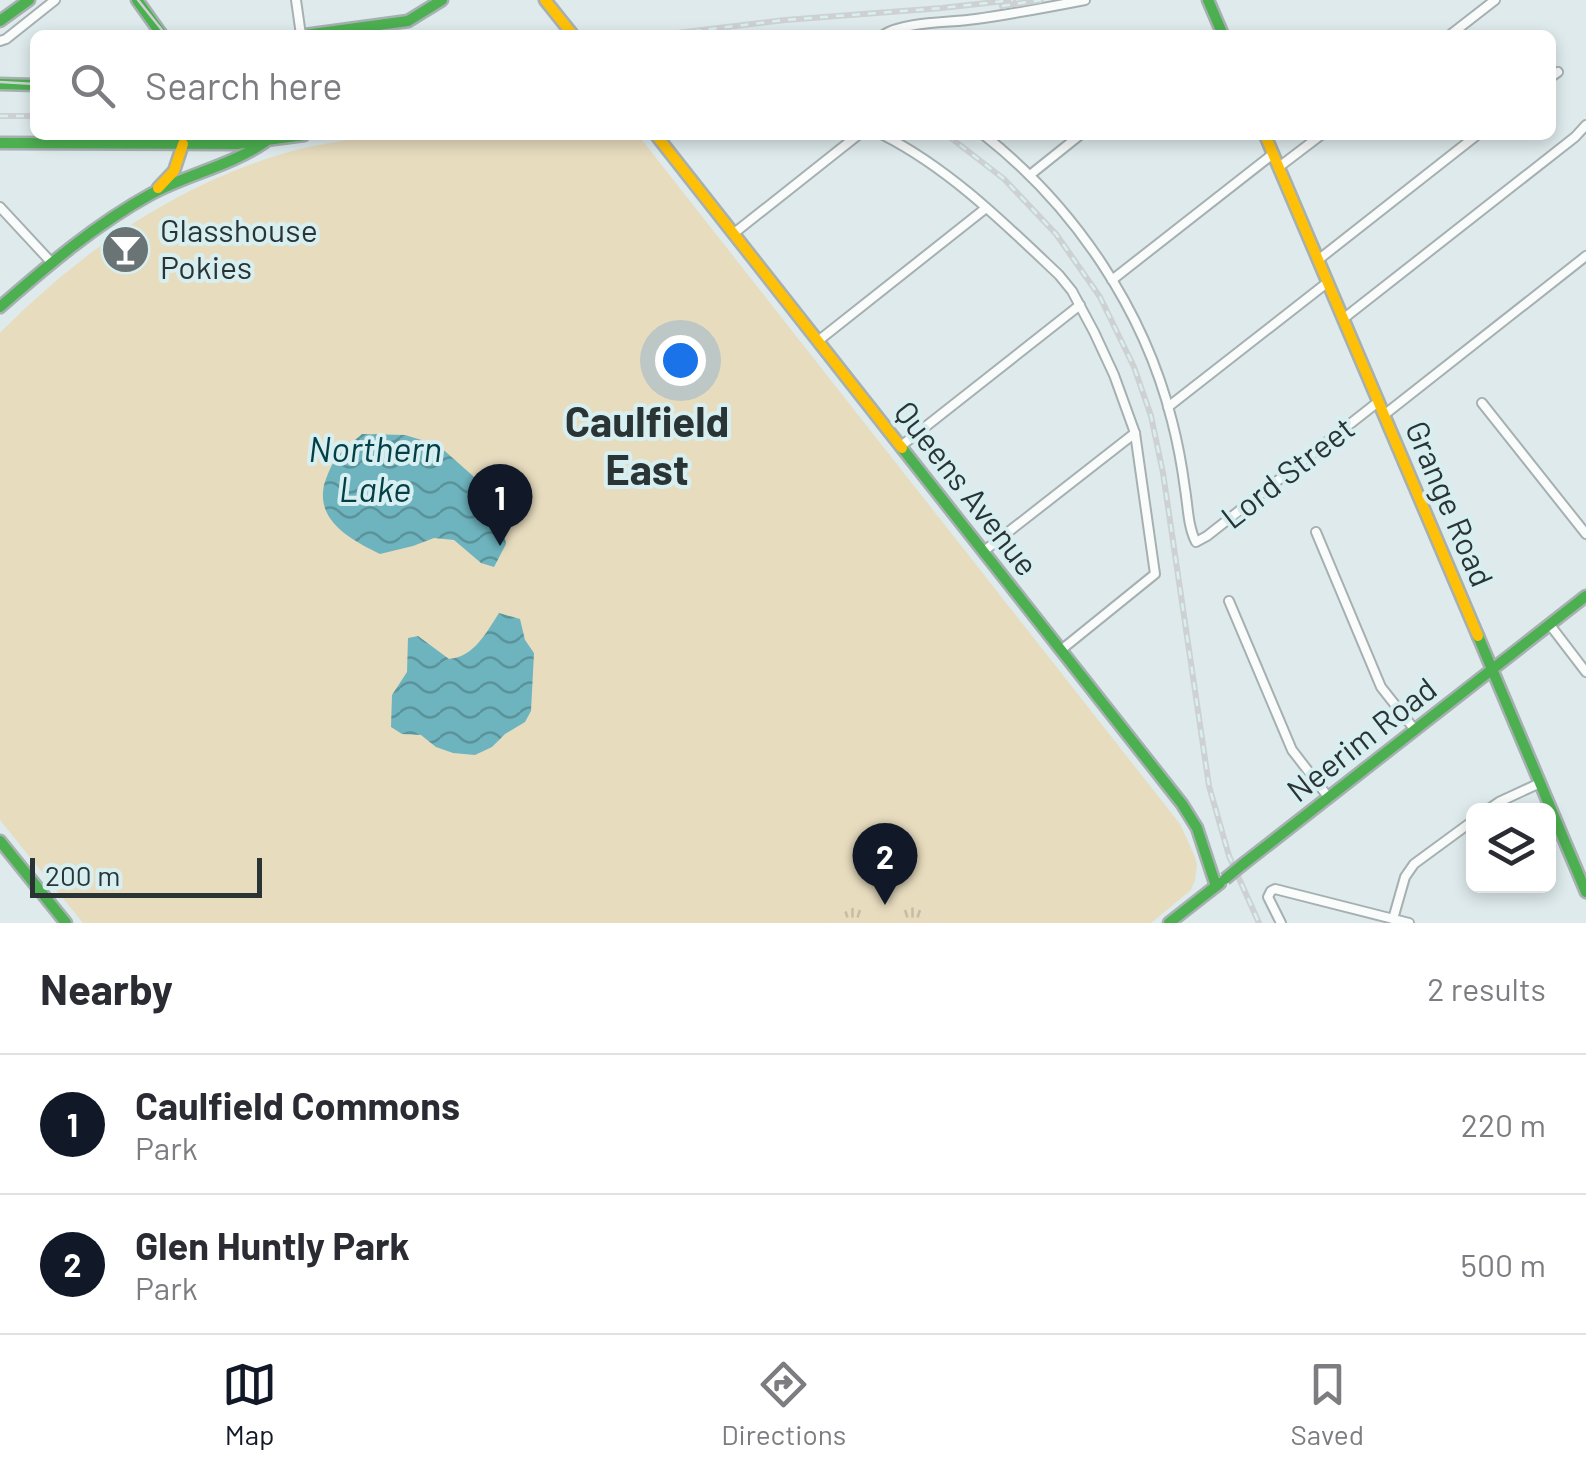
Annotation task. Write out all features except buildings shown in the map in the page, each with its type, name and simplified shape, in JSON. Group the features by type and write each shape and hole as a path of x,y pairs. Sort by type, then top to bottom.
{"main road":[{"path":"0,21 29,0"},
{"path":"340,30 408,21 442,0"},
{"path":"546,0 569,30"},
{"path":"1208,0 1217,30"},
{"path":"136,2 159,30"},
{"path":"0,84 30,86"},
{"path":"0,143 214,144 276,140"},
{"name":"Queens Avenue","path":"660,140 1188,811 1220,882"},
{"name":"Grange Road","path":"1267,140 1586,892"},
{"path":"0,307 50,262 104,222 154,192 244,156 265,142"},
{"path":"154,192 174,171 183,144"},
{"path":"212,168 220,158 214,144"},
{"name":"Neerim Road","path":"1169,923 1586,596"},
{"path":"2,847 66,923"}],"street":[{"path":"0,41 55,0"},
{"path":"296,0 302,30"},
{"path":"897,30 1085,0"},
{"path":"1456,30 1495,0"},
{"path":"1343,318 1586,125"},
{"path":"733,234 852,140"},
{"path":"891,140 939,170 1059,275 1080,305 1114,375 1134,433 1155,574 1062,650"},
{"path":"990,140 1030,175 1077,230 1112,280 1144,340 1168,407 1328,282"},
{"path":"1030,175 1074,140"},
{"path":"1279,168 1315,140"},
{"path":"1318,260 1472,140"},
{"path":"1112,280 1274,154"},
{"path":"0,207 50,262"},
{"path":"818,341 986,208"},
{"path":"1384,414 1586,256"},
{"path":"900,446 1080,305"},
{"name":"Lord Street","path":"1168,407 1196,542 1378,402"},
{"path":"1482,403 1586,534"},
{"path":"984,551 1134,433"},
{"path":"1316,532 1381,686 1415,730"},
{"path":"1229,601 1292,750 1329,798"},
{"path":"1550,625 1586,672"},
{"path":"1497,803 1540,784"},
{"path":"1393,919 1405,877 1414,864 1466,826"},
{"path":"1281,923 1268,898 1272,890 1408,923"}],"green space":[{"path":"350,140 642,140 1180,824 1197,865 1191,890 1151,923 939,923 891,887 824,923 83,923 0,820 0,333 65,274 136,222 213,180 306,148"},
{"path":"891,887 939,923 819,923"}],"water":[{"name":"Northern Lake","path":"362,434 405,435 438,445 473,476 501,515 506,544 494,567 481,563 454,540 434,538 380,554 338,528 325,509 324,485 336,459"},
{"path":"499,613 520,619 525,640 534,653 531,711 525,722 475,755 453,753 436,747 421,735 402,734 391,727 392,695 407,672 408,638 418,636 449,659 458,657 478,643"}],"tram line":[{"path":"138,0 162,30"},
{"path":"0,82 30,84"}],"railway":[{"path":"702,30 1013,0"},
{"path":"1002,6 1041,0"},
{"path":"0,116 30,116"},
{"path":"953,140 1004,179 1056,234 1100,297 1134,367 1151,416 1163,473 1209,786 1229,856 1259,923"}],"traffic: fast":[{"path":"0,21 29,0"},
{"path":"137,0 158,30"},
{"path":"342,30 408,21 442,0"},
{"path":"1208,0 1221,30"},
{"path":"0,84 30,85"},
{"path":"0,143 237,144 267,140"},
{"path":"0,307 72,246 131,206 265,142"},
{"path":"902,448 1182,804 1197,828 1216,886"},
{"path":"1242,865 1586,596"},
{"path":"1478,636 1586,892"},
{"path":"0,841 66,923"},
{"path":"1225,879 1242,865"},
{"path":"1169,923 1220,883"}],"traffic: slow":[{"path":"545,0 569,30"},
{"path":"660,140 902,448"},
{"path":"1267,140 1478,636"},
{"path":"158,188 174,171 183,144"}],"place":[{"name":"Glasshouse Pokies","path":"125,249"},
{"name":"Caulfield Commons","path":"500,546"},
{"name":"Glen Huntly Park","path":"885,905"}],"district":[{"name":"Caulfield East","path":"647,446"}]}
